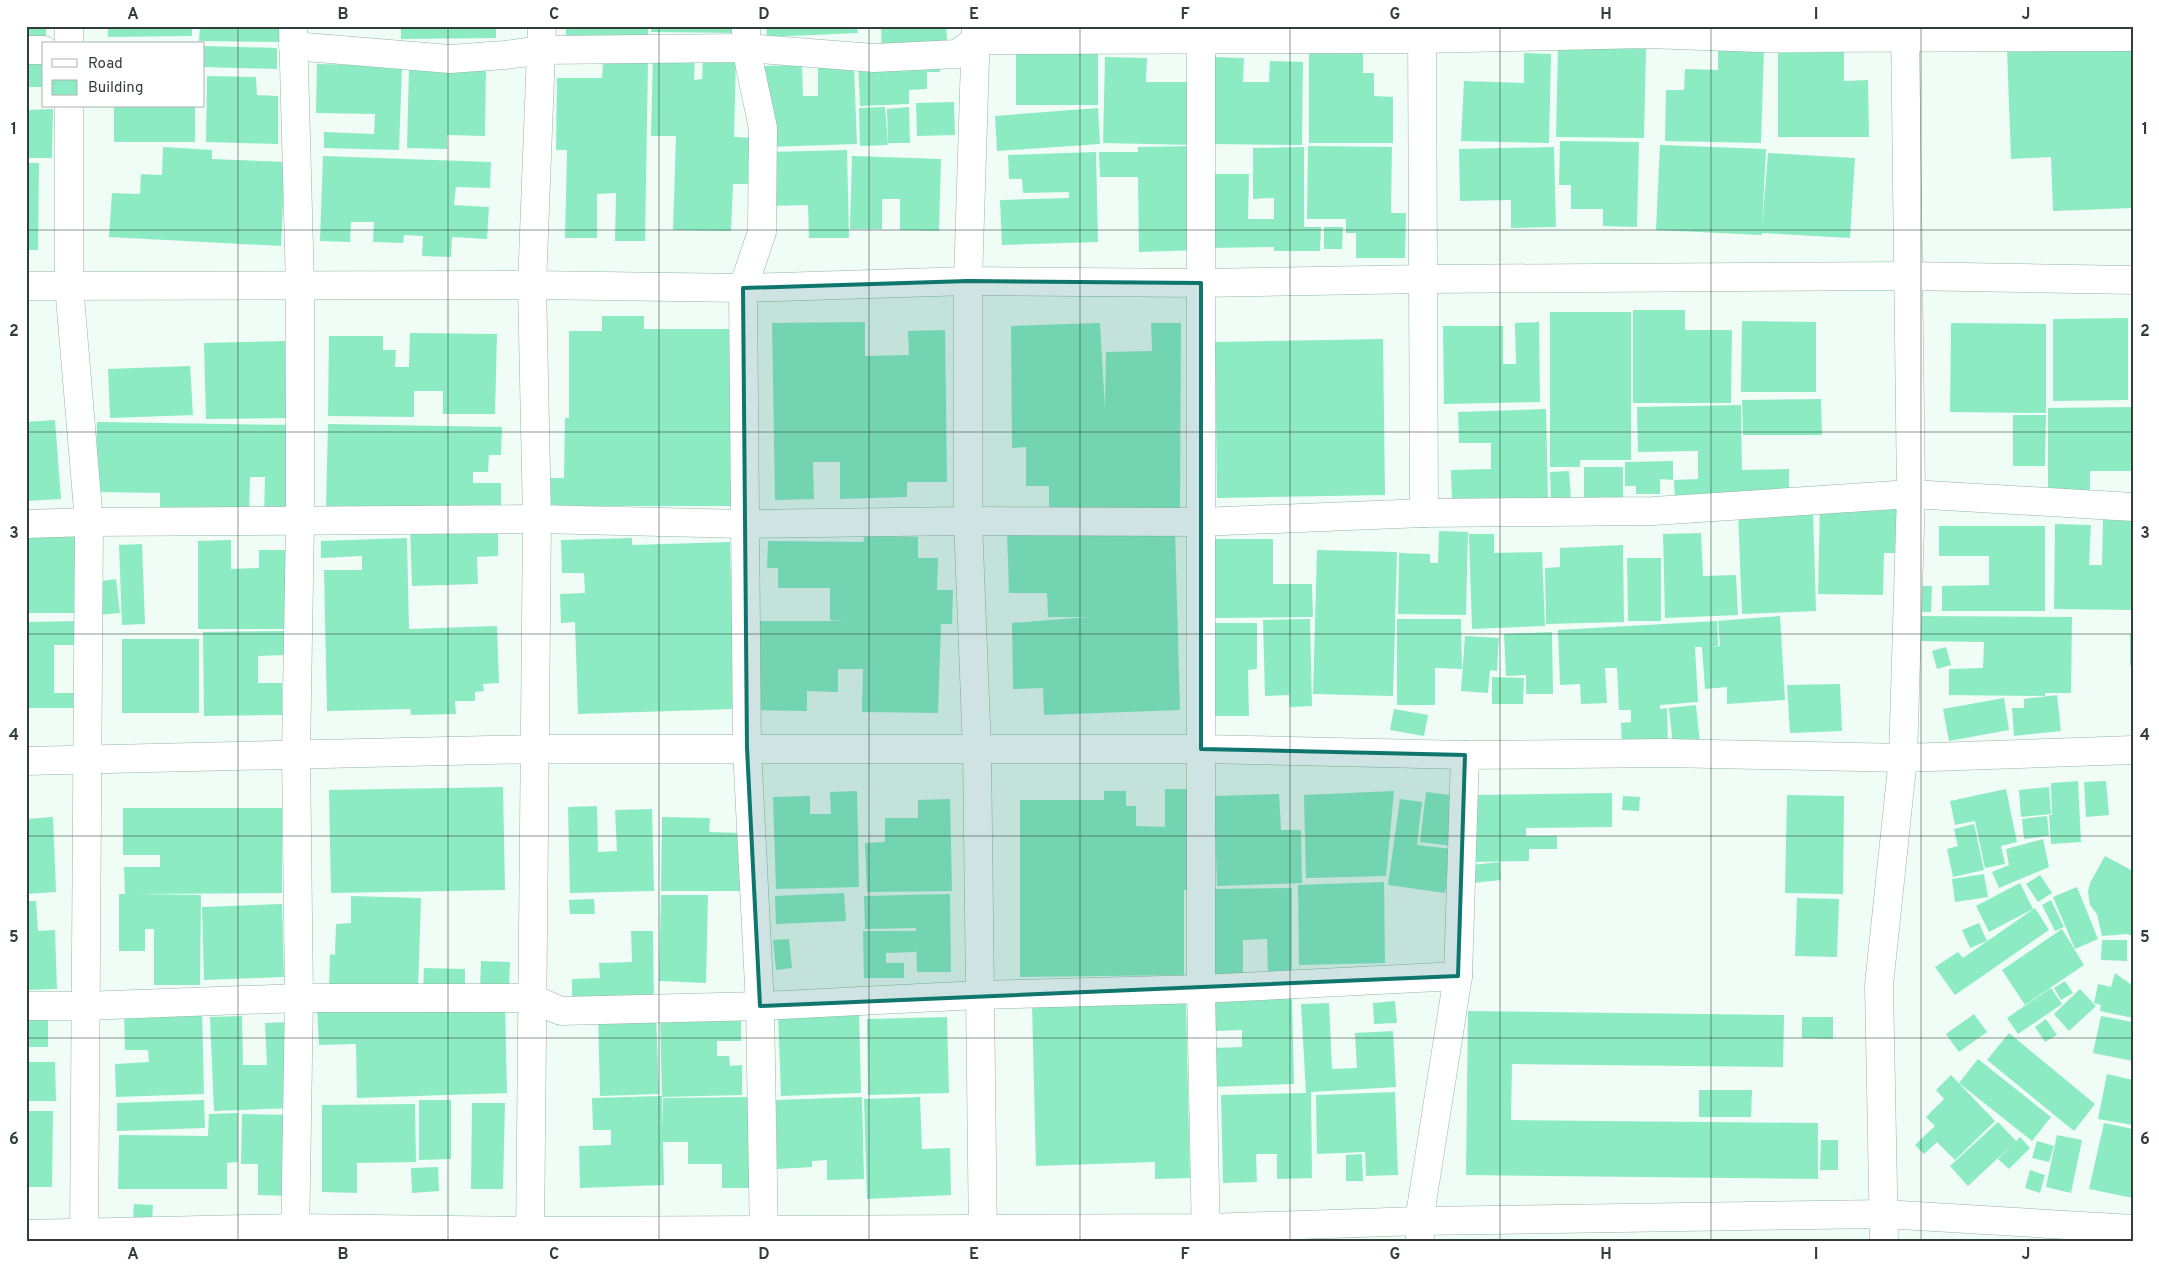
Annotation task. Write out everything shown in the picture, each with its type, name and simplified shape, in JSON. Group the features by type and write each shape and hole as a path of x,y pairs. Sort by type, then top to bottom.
{"street":[{"path":"69,26 69,42"},
{"path":"295,1234 299,998 296,754 300,522 300,286 293,36 450,58 505,56 542,38 746,37 874,58 957,54 976,33 1422,33 1647,30 1760,38 1905,32 2133,37"},
{"path":"1884,1241 1879,985 1904,758 1911,494 1905,32"},
{"path":"976,33 968,281 968,521 978,750 979,995 983,1234"},
{"path":"1201,33 1201,989 1206,1234"},
{"path":"1422,33 1424,514"},
{"path":"746,37 763,128 762,232 743,288 747,748 760,1006 764,1236"},
{"path":"530,1236 536,519 532,285 542,38"},
{"path":"26,50 42,50"},
{"path":"69,108 70,285 88,522 84,1237"},
{"path":"26,286 532,285 743,288 968,281 1201,283 1424,279 1908,276 2133,280"},
{"path":"26,524 536,519 744,524 968,521 1200,522 1424,514 1654,511 1911,494 2133,507"},
{"path":"26,761 534,749 1201,749 1465,756 1667,753 1904,758 2133,750"},
{"path":"1419,1231 1458,976 1465,756"},
{"path":"26,1006 84,1006 299,998 531,998 561,1011 760,1006 979,995 1201,989 1458,976"},
{"path":"26,1234 84,1237 295,1234 764,1236 1206,1234 1419,1231 1883,1214 2133,1229"}],"highlighted area":[{"path":"968,281 1201,283 1201,749 1465,755 1458,976 760,1006 747,748 743,288"}],"building":[{"path":"26,26 46,26 46,37 26,37"},
{"path":"108,26 192,26 192,36 108,37"},
{"path":"200,26 281,26 281,42 199,41"},
{"path":"401,26 496,26 496,38 401,39"},
{"path":"566,26 648,26 648,36 566,38"},
{"path":"651,26 738,26 738,33 651,32"},
{"path":"766,26 857,26 858,33 767,37"},
{"path":"881,26 946,26 948,51 882,54"},
{"path":"2133,45 2133,208 2053,211 2051,157 2011,159 2007,49"},
{"path":"205,46 277,48 277,69 205,67"},
{"path":"1309,46 1363,46 1363,73 1374,73 1374,96 1393,97 1393,143 1309,143"},
{"path":"1558,47 1646,49 1644,138 1556,137"},
{"path":"1098,48 1098,105 1016,105 1016,49"},
{"path":"1718,48 1764,49 1761,143 1665,141 1666,90 1684,90 1685,69 1718,70"},
{"path":"1844,52 1844,81 1868,80 1869,137 1778,137 1778,53"},
{"path":"1524,53 1551,54 1549,143 1461,141 1464,81 1524,83"},
{"path":"653,54 695,56 694,80 702,79 703,56 736,57 734,137 759,138 757,184 733,184 731,231 673,230 676,136 651,136"},
{"path":"1105,57 1147,58 1146,82 1192,82 1192,145 1103,143"},
{"path":"1212,57 1244,58 1243,82 1269,82 1270,61 1303,62 1302,145 1211,144"},
{"path":"939,58 940,72 927,72 927,89 909,90 909,104 860,106 858,61"},
{"path":"603,62 648,63 645,241 615,241 616,193 597,194 597,238 565,238 567,150 556,150 557,78 602,78"},
{"path":"26,63 42,63 42,87 26,87"},
{"path":"317,64 402,66 399,150 324,148 324,132 374,134 375,114 316,113"},
{"path":"802,65 803,96 818,96 818,67 854,66 857,144 767,147 765,66"},
{"path":"409,66 486,66 485,136 447,135 447,149 407,148"},
{"path":"207,76 256,77 257,95 278,96 278,144 206,142"},
{"path":"954,102 955,135 917,136 916,103"},
{"path":"885,107 888,145 860,146 859,108"},
{"path":"909,107 910,143 888,143 887,109"},
{"path":"114,108 195,108 195,142 114,142"},
{"path":"1098,108 1100,144 997,151 995,116"},
{"path":"53,109 52,158 26,158 26,110"},
{"path":"1560,141 1639,142 1637,227 1603,226 1603,209 1571,209 1571,185 1559,185"},
{"path":"1660,145 1766,149 1762,228 1768,153 1855,158 1850,238 1656,230"},
{"path":"1198,146 1199,250 1139,252 1138,177 1100,177 1099,152 1138,152 1138,147"},
{"path":"1308,146 1392,147 1391,213 1406,213 1405,258 1356,258 1356,233 1346,233 1346,219 1307,219"},
{"path":"163,147 212,150 212,159 285,162 281,246 109,237 112,193 140,194 141,174 162,175"},
{"path":"1304,147 1304,227 1321,227 1320,251 1274,251 1274,247 1207,248 1207,174 1249,174 1248,219 1274,219 1274,198 1253,199 1253,148"},
{"path":"1554,147 1556,227 1511,228 1511,200 1460,201 1459,149"},
{"path":"847,150 849,238 809,238 808,205 769,206 768,152"},
{"path":"1096,152 1098,242 1002,245 1000,200 1069,198 1069,192 1023,193 1022,179 1009,179 1008,155"},
{"path":"323,156 491,162 490,188 456,187 454,205 489,207 487,239 452,237 451,257 422,256 423,236 404,235 403,243 373,242 374,222 351,222 350,242 320,241"},
{"path":"852,156 941,159 939,231 900,230 900,199 882,199 882,229 850,229"},
{"path":"26,163 39,163 38,250 26,250"},
{"path":"1324,227 1343,227 1342,249 1324,249"},
{"path":"1633,310 1685,310 1685,330 1732,330 1731,403 1633,403"},
{"path":"1550,312 1631,312 1631,460 1580,460 1580,467 1550,467"},
{"path":"602,316 644,316 644,329 737,329 736,506 545,506 545,478 564,478 565,418 569,418 569,331 602,331"},
{"path":"2128,318 2128,400 2053,401 2053,319"},
{"path":"1742,321 1816,322 1816,392 1741,392"},
{"path":"865,322 865,356 909,355 908,331 945,330 947,482 907,482 907,497 840,499 840,462 813,462 814,499 775,500 772,323"},
{"path":"1539,322 1540,402 1444,404 1443,326 1503,326 1503,364 1516,364 1515,323"},
{"path":"1100,323 1105,409 1106,352 1152,351 1151,323 1181,323 1180,508 1049,509 1049,486 1026,486 1026,447 1012,448 1011,326"},
{"path":"1951,323 2046,324 2046,413 1950,412"},
{"path":"410,333 497,334 495,414 443,414 443,391 414,391 414,417 328,416 329,336 383,336 383,350 396,350 395,367 409,367"},
{"path":"1383,339 1385,495 1217,498 1215,342"},
{"path":"285,341 286,418 206,419 204,343"},
{"path":"190,366 193,415 110,418 108,369"},
{"path":"1821,399 1822,435 1743,435 1742,400"},
{"path":"1741,405 1742,470 1789,469 1789,499 1675,501 1674,480 1698,479 1698,451 1638,452 1637,407"},
{"path":"2133,407 2133,471 2090,471 2090,493 2048,493 2048,408"},
{"path":"1546,409 1548,500 1452,502 1451,470 1491,469 1491,443 1459,443 1458,412"},
{"path":"2013,415 2046,415 2045,466 2013,466"},
{"path":"55,420 61,499 26,501 26,422"},
{"path":"97,422 295,425 294,516 264,515 265,477 250,477 249,515 160,513 160,493 96,492"},
{"path":"328,424 502,427 501,455 489,455 488,472 473,472 473,483 501,483 501,509 326,506"},
{"path":"1673,461 1673,480 1660,479 1660,494 1636,494 1636,486 1625,486 1625,462"},
{"path":"1584,467 1623,467 1623,498 1584,499"},
{"path":"1569,471 1571,499 1551,500 1550,472"},
{"path":"1820,503 1900,504 1900,553 1884,553 1883,595 1818,594"},
{"path":"1813,509 1816,611 1742,614 1738,512"},
{"path":"2103,518 2133,519 2133,610 2054,609 2055,524 2091,525 2089,565 2102,565"},
{"path":"498,525 498,556 477,557 478,584 412,586 410,527"},
{"path":"1939,526 2045,526 2045,611 1942,611 1942,586 1989,585 1989,556 1939,556"},
{"path":"1007,531 1175,531 1180,710 1044,715 1043,688 1013,689 1012,623 1088,617 1048,617 1047,593 1009,593"},
{"path":"1439,531 1468,532 1466,615 1398,614 1399,553 1430,554 1430,563 1438,563"},
{"path":"26,533 78,533 77,613 26,613"},
{"path":"1701,533 1703,576 1736,575 1738,615 1665,618 1663,534"},
{"path":"1469,534 1494,534 1494,553 1542,552 1545,626 1472,629"},
{"path":"865,536 918,537 918,558 938,558 937,590 953,590 952,624 941,624 938,713 862,712 863,669 838,669 838,692 807,691 807,711 750,710 751,621 845,621 830,620 830,588 778,588 778,568 767,568 768,541 863,542"},
{"path":"407,538 409,629 497,626 499,683 483,684 484,691 475,692 475,701 455,701 456,714 411,715 410,709 327,711 324,570 362,570 362,556 321,558 321,541"},
{"path":"632,538 632,545 730,542 734,709 578,714 575,622 561,623 560,594 585,593 584,573 562,573 561,540"},
{"path":"1215,539 1273,539 1273,584 1312,584 1313,617 1215,618"},
{"path":"231,540 231,569 259,568 259,550 287,550 287,629 198,629 198,541"},
{"path":"142,544 145,624 122,625 119,545"},
{"path":"1623,545 1624,622 1546,624 1545,568 1560,567 1560,548"},
{"path":"1317,550 1397,552 1393,696 1313,694"},
{"path":"1627,558 1661,558 1661,621 1628,621"},
{"path":"116,579 120,613 99,615 95,582"},
{"path":"1911,586 1932,586 1931,612 1910,612"},
{"path":"1780,616 1785,700 1727,704 1727,687 1705,689 1702,647 1695,647 1698,702 1660,705 1660,709 1667,708 1668,744 1622,747 1621,723 1631,722 1631,710 1619,710 1617,668 1605,668 1607,703 1581,704 1580,684 1560,685 1558,630 1717,621 1718,646 1712,647 1720,646 1718,621"},
{"path":"1917,616 2072,617 2071,693 2045,693 2045,696 1949,695 1949,669 1983,668 1984,642 1917,641"},
{"path":"1310,619 1312,706 1290,707 1289,695 1265,696 1263,620"},
{"path":"1397,619 1461,619 1462,669 1435,668 1435,705 1397,705"},
{"path":"79,621 80,645 54,645 54,693 77,693 77,708 26,708 26,622"},
{"path":"1214,623 1257,623 1257,669 1248,670 1249,716 1215,716"},
{"path":"284,631 284,655 258,656 258,683 282,683 282,715 204,716 203,632"},
{"path":"1552,632 1553,694 1526,694 1526,675 1506,676 1504,634"},
{"path":"2130,634 2133,634 2133,665 2130,665"},
{"path":"1465,636 1499,638 1497,671 1490,670 1488,693 1461,691"},
{"path":"122,639 199,639 199,713 122,713"},
{"path":"1946,647 1951,665 1937,669 1932,651"},
{"path":"1492,677 1524,678 1523,704 1492,704"},
{"path":"1840,684 1842,731 1790,733 1787,685"},
{"path":"2057,695 2061,731 2014,736 2012,708 2024,708 2024,699"},
{"path":"2004,698 2009,730 1949,741 1943,709"},
{"path":"1696,705 1700,743 1673,746 1669,708"},
{"path":"1394,709 1428,715 1424,736 1390,730"},
{"path":"2078,781 2081,842 2051,844 2049,815 2052,815 2051,783"},
{"path":"2106,781 2109,815 2086,817 2084,782"},
{"path":"503,787 505,890 331,893 329,790"},
{"path":"2049,787 2051,814 2021,817 2019,790"},
{"path":"1165,789 1192,789 1192,890 1184,890 1184,975 1020,977 1020,800 1104,800 1104,791 1126,791 1126,806 1136,806 1136,826 1165,827"},
{"path":"2006,789 2017,842 2001,846 2005,864 1985,868 1975,821 1955,825 1950,801"},
{"path":"857,791 859,887 776,889 773,797 810,796 810,814 831,814 830,792"},
{"path":"1394,791 1386,876 1306,878 1304,795"},
{"path":"1426,792 1458,796 1452,846 1420,842"},
{"path":"1612,793 1612,827 1526,828 1526,836 1557,836 1557,849 1529,849 1529,861 1472,862 1472,795"},
{"path":"1279,794 1281,830 1301,830 1302,883 1217,886 1214,796"},
{"path":"1787,795 1844,796 1843,894 1785,893"},
{"path":"1623,796 1640,797 1639,811 1622,810"},
{"path":"950,799 952,891 867,892 865,843 885,842 885,818 918,818 918,800"},
{"path":"1400,799 1422,802 1417,845 1451,849 1445,893 1388,885"},
{"path":"597,806 598,852 617,851 615,810 652,809 654,891 570,893 568,807"},
{"path":"123,808 282,808 282,893 137,894 201,895 200,985 154,985 154,929 145,929 145,951 119,951 119,894 125,894 124,867 160,867 160,855 123,855"},
{"path":"2047,816 2049,836 2024,839 2022,819"},
{"path":"53,817 56,892 26,894 26,819"},
{"path":"662,817 710,818 709,832 743,833 741,891 661,891"},
{"path":"1974,824 1984,870 1953,877 1947,849 1958,846 1954,829"},
{"path":"2043,839 2049,867 1999,888 1992,872 2009,865 2006,849"},
{"path":"2105,856 2133,871 2133,936 2127,934 2102,936 2097,914 2090,905 2088,892 2090,883"},
{"path":"1500,862 1501,880 1472,883 1471,865"},
{"path":"1984,874 1988,897 1955,902 1952,879"},
{"path":"2040,875 2052,893 2038,902 2026,884"},
{"path":"1384,882 1385,963 1299,965 1298,885"},
{"path":"2020,883 2033,909 1989,932 1976,906"},
{"path":"2077,887 2098,939 2075,949 2053,897"},
{"path":"1292,888 1292,974 1268,974 1267,939 1243,940 1243,978 1213,978 1212,889"},
{"path":"844,893 846,921 776,924 775,896"},
{"path":"950,894 951,972 917,972 916,942 916,952 886,953 886,963 904,963 904,978 864,978 863,931 916,931 916,928 865,929 864,896"},
{"path":"661,895 708,895 706,983 659,981"},
{"path":"351,896 421,898 418,989 329,987 330,954 335,955 336,924 351,923"},
{"path":"1797,898 1839,899 1837,957 1795,956"},
{"path":"594,899 595,914 570,914 569,900"},
{"path":"2051,900 2064,927 2055,931 2042,905"},
{"path":"26,901 36,901 38,931 55,930 57,989 26,990"},
{"path":"282,904 284,977 204,980 202,907"},
{"path":"2035,908 2049,930 1955,995 1935,967 1958,952 1963,958"},
{"path":"1979,923 1987,941 1970,948 1962,930"},
{"path":"2062,929 2084,965 2025,1005 2002,970"},
{"path":"631,931 653,931 654,1005 572,1006 572,979 600,978 599,963 632,962"},
{"path":"789,939 792,968 776,970 773,940"},
{"path":"2102,940 2127,940 2127,961 2101,960"},
{"path":"481,961 510,962 509,991 480,990"},
{"path":"424,968 465,969 465,992 423,990"},
{"path":"2115,973 2133,986 2133,1018 2100,1011 2101,1005 2094,1003 2098,984 2111,987"},
{"path":"2065,981 2073,993 2061,1000 2054,988"},
{"path":"2051,988 2062,1004 2018,1034 2007,1018"},
{"path":"2080,989 2096,1006 2069,1031 2054,1014"},
{"path":"1292,996 1294,1084 1211,1087 1211,1048 1242,1047 1242,1030 1214,1031 1213,999"},
{"path":"1186,1000 1190,1178 1155,1179 1155,1162 1036,1166 1032,1004"},
{"path":"1395,1001 1397,1023 1374,1024 1373,1003"},
{"path":"505,1003 507,1093 357,1098 356,1044 319,1045 317,1009"},
{"path":"1329,1003 1332,1069 1357,1068 1355,1033 1393,1031 1396,1087 1311,1092 1312,1178 1277,1179 1277,1154 1256,1154 1257,1182 1223,1183 1221,1095 1306,1093 1301,1004"},
{"path":"202,1007 204,1094 116,1097 115,1064 149,1062 148,1050 125,1050 124,1010"},
{"path":"859,1010 861,1093 781,1096 778,1013"},
{"path":"656,1011 659,1094 600,1096 598,1013"},
{"path":"1468,1011 1784,1015 1783,1067 1512,1064 1511,1120 1818,1123 1818,1179 1466,1175"},
{"path":"741,1013 741,1041 717,1041 717,1056 729,1056 730,1066 742,1065 742,1095 662,1097 660,1015"},
{"path":"26,1014 48,1014 48,1047 26,1047"},
{"path":"1974,1014 1987,1032 1959,1052 1946,1034"},
{"path":"242,1016 243,1065 267,1065 265,1023 288,1022 292,1108 214,1111 210,1017"},
{"path":"2101,1016 2133,1022 2133,1061 2093,1053"},
{"path":"947,1017 949,1093 868,1095 867,1019"},
{"path":"1802,1017 1833,1017 1833,1039 1802,1038"},
{"path":"2046,1019 2057,1035 2045,1042 2035,1027"},
{"path":"2009,1033 2095,1104 2074,1131 1987,1060"},
{"path":"1978,1059 2051,1117 2032,1141 1959,1083"},
{"path":"26,1062 55,1062 56,1101 26,1101"},
{"path":"2107,1074 2133,1080 2133,1125 2098,1119"},
{"path":"1951,1075 1995,1121 1955,1160 1937,1142 1924,1154 1915,1145 1935,1126 1926,1117 1944,1099 1936,1090"},
{"path":"1699,1090 1752,1090 1751,1117 1699,1117"},
{"path":"1395,1092 1398,1175 1366,1176 1365,1152 1317,1154 1316,1095"},
{"path":"662,1096 662,1128 663,1098 753,1097 754,1188 722,1188 722,1164 688,1164 688,1142 663,1142 664,1185 580,1188 579,1146 611,1145 611,1130 593,1130 592,1098"},
{"path":"862,1097 864,1179 827,1180 827,1160 812,1161 812,1167 777,1169 776,1100"},
{"path":"920,1097 922,1149 950,1148 951,1195 867,1199 864,1099"},
{"path":"204,1100 205,1128 117,1131 117,1103"},
{"path":"419,1100 451,1100 451,1159 419,1160"},
{"path":"472,1103 505,1103 503,1189 471,1189"},
{"path":"415,1104 416,1162 357,1163 357,1193 322,1192 322,1105"},
{"path":"26,1111 53,1111 52,1187 26,1187"},
{"path":"238,1113 238,1162 227,1163 227,1189 118,1189 119,1135 208,1136 209,1114"},
{"path":"242,1114 293,1115 292,1196 258,1195 258,1164 241,1164"},
{"path":"1998,1122 2016,1141 2020,1137 2030,1148 2009,1169 1998,1159 2014,1143 1968,1186 1950,1166"},
{"path":"2104,1123 2133,1129 2133,1198 2089,1189"},
{"path":"2057,1135 2082,1140 2071,1193 2046,1187"},
{"path":"1821,1140 1838,1140 1838,1170 1820,1170"},
{"path":"2037,1141 2054,1146 2049,1162 2032,1158"},
{"path":"1362,1154 1363,1181 1346,1181 1346,1155"},
{"path":"438,1167 439,1191 412,1193 411,1168"},
{"path":"2030,1170 2045,1175 2040,1193 2025,1188"},
{"path":"134,1204 153,1205 152,1221 133,1220"}]}
